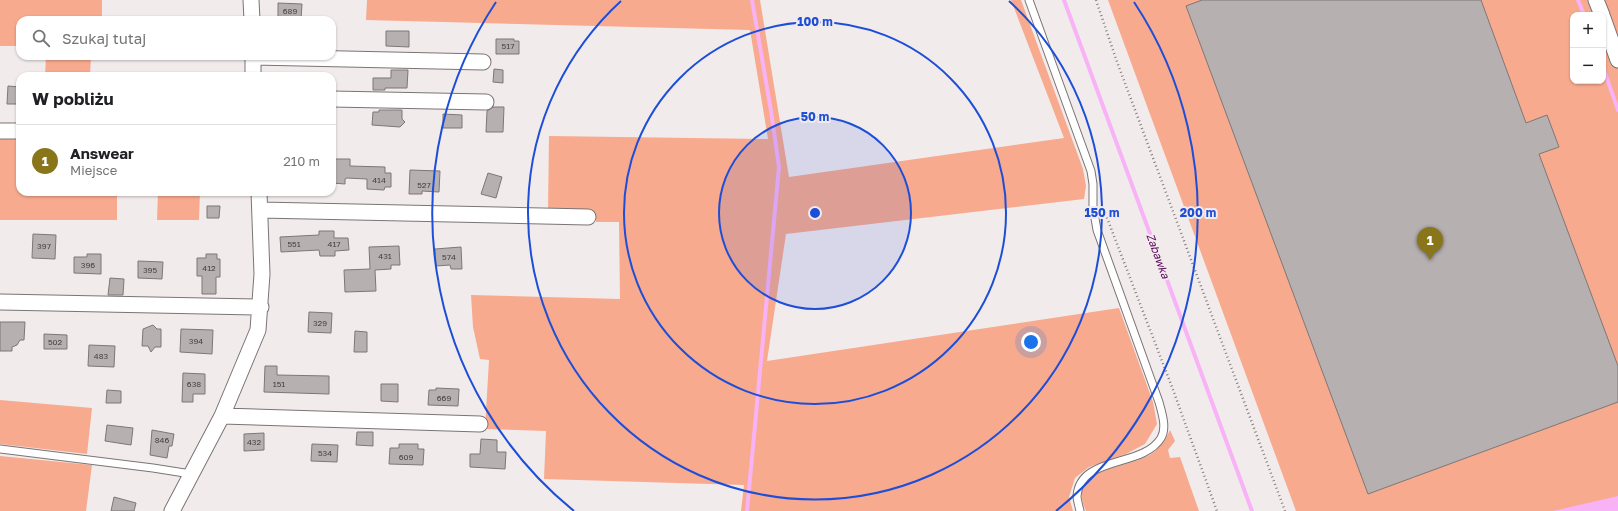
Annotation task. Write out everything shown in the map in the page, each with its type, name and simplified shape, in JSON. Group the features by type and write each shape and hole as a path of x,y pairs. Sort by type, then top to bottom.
{"street":[{"path":"251,0 252,16"},
{"path":"1596,0 1601,12"},
{"path":"1606,26 1618,60"},
{"path":"336,59 483,62"},
{"path":"253,60 253,72"},
{"path":"336,99 486,102"},
{"path":"0,131 16,131"},
{"path":"172,511 222,416 258,330 261,308 262,274 259,196"},
{"path":"260,210 588,217"},
{"path":"0,302 261,308"},
{"path":"222,416 480,424"}],"lane":[{"path":"1030,0 1091,171 1093,184 1093,207 1097,230 1159,402 1164,421 1161,438 1149,451 1093,471 1082,479 1077,496 1080,511"},
{"path":"0,449 191,474"}],"path":[{"path":"1096,0 1119,66 1285,511"},
{"path":"1102,204 1172,387 1217,511"}],"shaded area":[{"path":"0,0 102,0 102,16 16,16 16,46 0,46"},
{"path":"367,0 760,0 789,177 1064,138 1011,0 1021,0 1083,169 1086,186 1084,199 786,234 767,361 1119,308 1153,402 1157,424 1145,444 1126,454 1089,467 1075,478 1069,497 1073,511 741,511 744,485 544,479 546,431 485,429 489,360 480,359 473,327 471,295 620,299 619,222 596,222 596,213 548,212 549,136 768,139 750,30 366,20"},
{"path":"1108,0 1618,0 1618,511 1296,511"},
{"path":"46,60 91,60 90,72 45,72"},
{"path":"0,136 16,136 16,196 117,196 117,220 0,220"},
{"path":"158,196 200,196 199,220 157,220"},
{"path":"0,400 92,408 87,454 0,444"},
{"path":"1170,430 1175,441 1168,450 1170,458 1180,457 1199,511 1086,511 1082,497 1084,486 1091,478 1102,472 1141,459 1151,454 1162,444"},
{"path":"0,456 92,465 86,511 0,511"},
{"path":"1618,496 1618,511 1553,511"}],"building":[{"path":"1202,0 1481,0 1526,123 1547,115 1559,147 1539,154 1618,366 1618,402 1368,494 1186,6"},
{"path":"278,3 302,4 301,16 278,16"},
{"path":"386,31 409,31 409,47 386,46"},
{"path":"496,39 514,39 514,41 519,41 519,54 496,54"},
{"path":"494,69 503,70 503,83 493,82"},
{"path":"391,70 408,70 407,88 385,88 385,90 373,90 373,78 391,78"},
{"path":"8,86 16,87 16,104 7,104"},
{"path":"493,107 504,107 503,132 486,132 487,111"},
{"path":"379,110 402,110 402,119 405,122 400,127 372,125 373,112 379,112"},
{"path":"443,114 462,115 462,128 443,128"},
{"path":"336,159 350,159 350,166 385,167 385,173 391,173 391,187 385,187 384,190 367,189 367,179 347,178 345,179 345,184 336,183"},
{"path":"410,170 440,171 439,192 422,191 422,194 409,194"},
{"path":"488,173 502,177 496,198 481,194"},
{"path":"207,206 220,206 219,218 207,218"},
{"path":"319,231 334,231 334,238 348,238 349,250 335,251 335,256 320,256 319,250 281,252 280,237 319,235"},
{"path":"33,234 56,235 55,259 32,258"},
{"path":"399,246 400,265 391,265 391,269 375,270 376,291 345,292 344,270 370,269 369,247"},
{"path":"461,247 462,269 451,269 450,265 436,266 435,249"},
{"path":"87,254 101,254 101,274 74,273 74,257 87,257"},
{"path":"206,254 217,254 217,259 220,259 220,277 216,277 216,294 202,294 202,276 197,276 197,258 206,258"},
{"path":"138,261 163,262 162,279 138,278"},
{"path":"110,278 124,279 123,295 108,295"},
{"path":"309,312 332,313 331,333 308,332"},
{"path":"0,322 25,322 24,340 20,340 17,345 12,347 12,351 0,351"},
{"path":"153,325 157,329 161,329 161,347 155,347 151,352 148,346 142,346 143,329"},
{"path":"181,329 213,330 212,354 180,352"},
{"path":"355,331 367,332 367,352 354,352"},
{"path":"44,334 67,335 67,349 44,349"},
{"path":"89,345 115,346 114,367 88,366"},
{"path":"265,366 277,366 277,375 329,376 329,394 264,392"},
{"path":"183,373 205,374 205,394 193,394 193,402 182,402"},
{"path":"381,384 398,384 398,402 381,401"},
{"path":"436,388 459,389 458,406 428,405 429,390 436,390"},
{"path":"107,390 121,391 121,403 106,403"},
{"path":"107,425 133,428 131,445 105,441"},
{"path":"152,430 174,434 172,446 169,446 167,458 150,455"},
{"path":"357,432 373,432 373,446 356,445"},
{"path":"264,433 264,450 244,451 244,434"},
{"path":"481,439 497,440 497,452 506,452 505,469 470,467 470,454 480,454"},
{"path":"312,444 338,445 337,462 311,461"},
{"path":"399,444 418,444 418,449 424,449 423,465 389,464 390,448 399,448"},
{"path":"114,497 136,503 134,511 111,511"}],"waterway":[{"path":"747,511 779,167 752,0"},
{"name":"Zabawka","path":"1064,0 1252,511"},
{"path":"1578,0 1583,12"},
{"path":"1606,76 1618,110"}],"place":[{"name":"Answear","path":"1430,260"}]}
